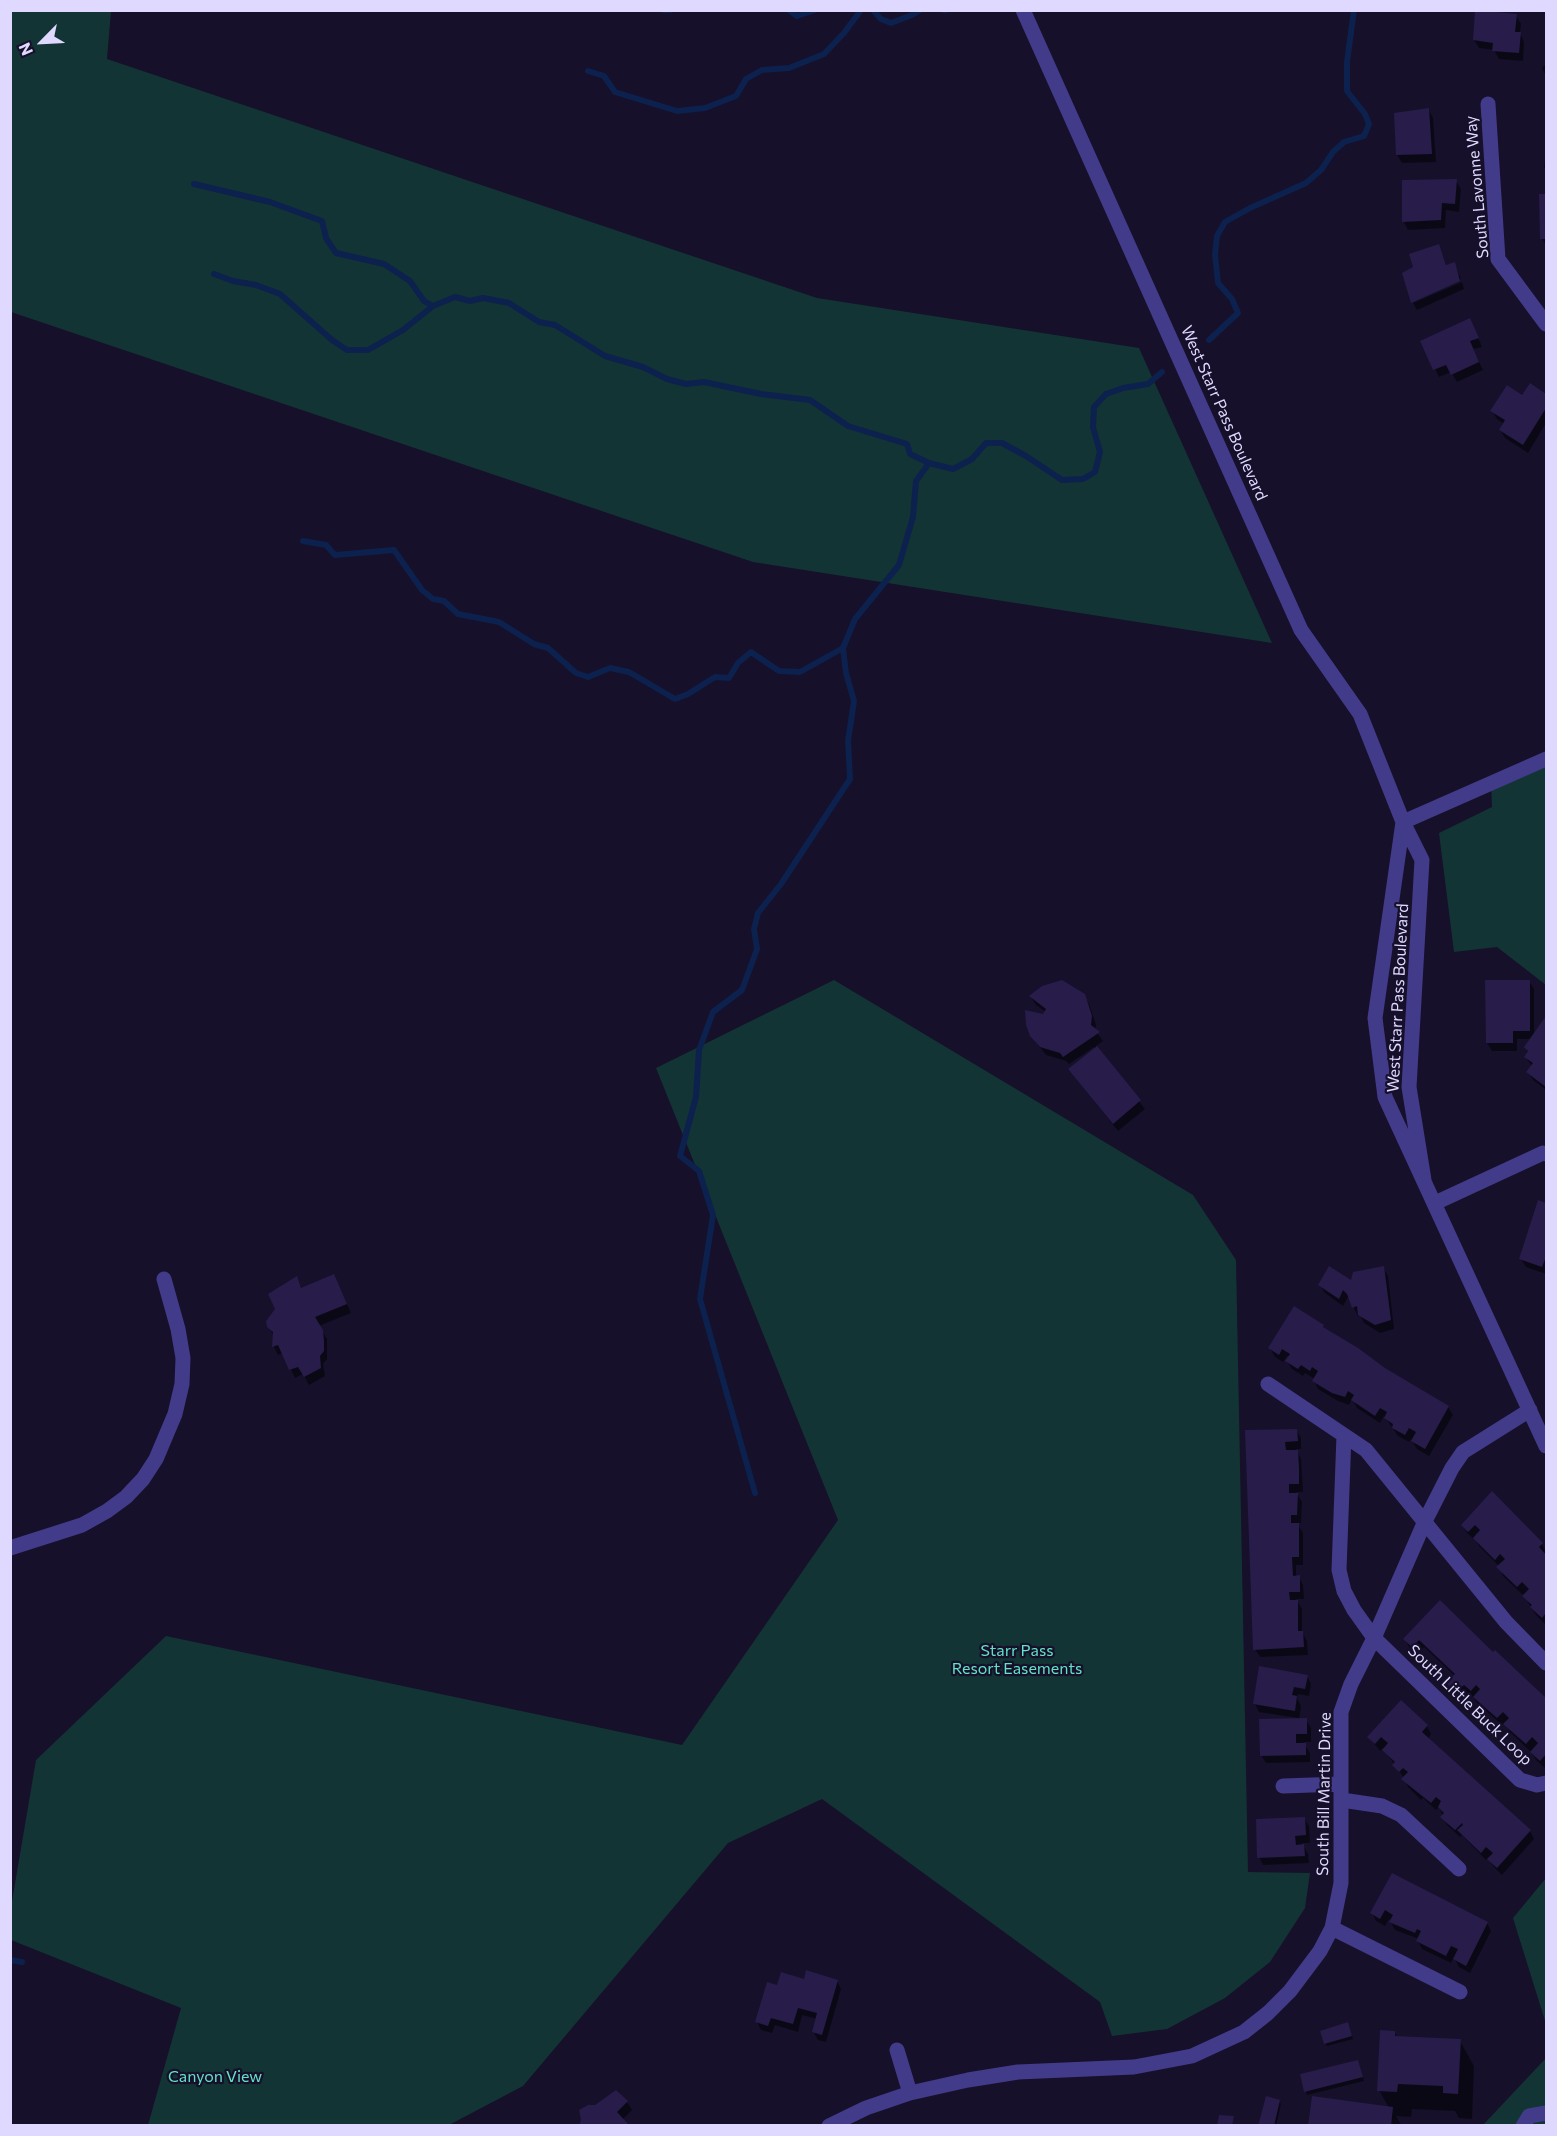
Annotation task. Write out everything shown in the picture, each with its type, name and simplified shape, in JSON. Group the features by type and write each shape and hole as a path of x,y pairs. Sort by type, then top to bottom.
{"street":[{"name":"West Starr Pass Boulevard","path":"1023,10 1301,630 1360,714 1403,822 1422,860 1409,1087 1424,1180"},
{"name":"South Lavonne Way","path":"1488,104 1498,259 1546,324"},
{"path":"1403,822 1546,759"},
{"name":"West Starr Pass Boulevard","path":"1403,822 1375,1018 1384,1097 1546,1446"},
{"path":"1435,1203 1545,1154"},
{"path":"10,1548 82,1526 107,1511 126,1497 143,1479 156,1459 175,1414 182,1384 183,1358 178,1329 164,1280"},
{"path":"1268,1384 1365,1450 1506,1622 1546,1663"},
{"name":"South Bill Martin Drive","path":"830,2126 866,2108 910,2093 968,2079 1018,2072 1134,2067 1192,2056 1244,2032 1268,2013 1296,1983 1320,1951 1332,1928 1341,1883 1341,1712 1351,1684 1374,1638 1425,1521 1452,1468 1463,1452 1530,1410"},
{"name":"South Little Buck Loop","path":"1344,1436 1340,1569 1344,1591 1354,1610 1374,1638 1520,1780 1537,1785 1546,1783"},
{"path":"1283,1786 1341,1784"},
{"path":"1342,1800 1382,1806 1401,1815 1459,1869"},
{"path":"1332,1928 1460,1992"},
{"path":"897,2050 910,2093"},
{"path":"1523,2126 1529,2116 1546,2113"}],"green space":[{"path":"11,10 111,11 107,59 817,298 1139,348 1272,643 753,562 11,312"},
{"path":"1546,759 1546,985 1497,947 1454,952 1439,833 1492,807 1491,783"},
{"name":"Starr Pass Resort Easements","path":"834,980 1193,1195 1236,1260 1248,1872 1310,1873 1305,1908 1270,1962 1225,1998 1167,2029 1112,2036 1100,2002 822,1799 728,1843 523,2086 449,2125 148,2125 181,2008 11,1940 11,1907 36,1760 166,1636 682,1745 838,1520 656,1068"},
{"path":"1546,1878 1546,2024 1513,1918"},
{"path":"1546,2058 1546,2125 1483,2125"}],"building":[{"path":"1475,10 1517,14 1515,32 1521,32 1519,53 1492,51 1493,43 1473,40"},
{"path":"1429,108 1432,154 1396,155 1394,113"},
{"path":"1457,179 1455,204 1442,203 1441,220 1402,222 1402,180"},
{"path":"1539,194 1546,194 1546,239 1540,239"},
{"path":"1439,244 1446,265 1455,262 1460,281 1411,303 1402,273 1413,267 1409,254"},
{"path":"1470,318 1479,338 1470,341 1479,362 1451,375 1446,365 1433,370 1420,341"},
{"path":"1530,383 1546,394 1546,408 1523,445 1499,430 1505,420 1490,411 1507,385 1522,395"},
{"path":"1062,980 1085,994 1092,1016 1091,1025 1100,1032 1063,1057 1060,1053 1040,1047 1030,1036 1026,1025 1025,1010 1043,1014 1046,1009 1029,996 1042,986"},
{"path":"1485,980 1530,980 1530,1031 1513,1031 1513,1043 1486,1043"},
{"path":"1546,1016 1546,1087 1526,1072 1533,1063 1524,1057 1528,1051 1524,1047"},
{"path":"1097,1046 1141,1100 1113,1124 1068,1069"},
{"path":"1538,1200 1546,1203 1546,1257 1542,1267 1519,1259"},
{"path":"1329,1266 1351,1280 1353,1272 1384,1266 1391,1320 1375,1325 1358,1315 1357,1306 1352,1308 1343,1290 1339,1299 1318,1285"},
{"path":"334,1274 347,1304 315,1317 323,1330 324,1351 320,1356 321,1368 304,1377 298,1367 289,1370 278,1345 272,1347 273,1332 267,1327 266,1321 275,1309 268,1294 297,1276 301,1288"},
{"path":"1294,1306 1385,1368 1449,1406 1425,1449 1411,1441 1416,1432 1409,1428 1405,1435 1392,1428 1393,1424 1384,1418 1387,1412 1380,1408 1375,1416 1351,1400 1354,1395 1348,1391 1345,1397 1332,1393 1312,1381 1318,1371 1312,1367 1310,1371 1301,1365 1298,1369 1285,1361 1290,1354 1282,1349 1279,1355 1268,1348"},
{"path":"1297,1429 1298,1441 1285,1442 1286,1450 1298,1450 1299,1468 1299,1484 1289,1484 1289,1493 1298,1493 1297,1515 1291,1515 1291,1523 1299,1523 1299,1557 1292,1557 1293,1576 1300,1575 1300,1592 1289,1592 1290,1600 1298,1600 1298,1631 1303,1631 1304,1647 1253,1650 1245,1430"},
{"path":"1492,1491 1543,1543 1539,1547 1546,1555 1546,1613 1542,1618 1522,1596 1529,1589 1522,1582 1517,1587 1496,1567 1505,1559 1500,1554 1495,1560 1473,1538 1480,1530 1475,1525 1468,1532 1461,1525"},
{"path":"1440,1600 1493,1652 1495,1650 1546,1698 1546,1754 1540,1761 1530,1752 1538,1743 1532,1737 1526,1744 1503,1724 1509,1718 1503,1712 1497,1718 1473,1697 1480,1689 1476,1685 1471,1691 1464,1685 1456,1692 1446,1683 1455,1674 1419,1640 1412,1647 1403,1639"},
{"path":"1259,1666 1308,1675 1305,1689 1294,1687 1292,1695 1297,1696 1295,1711 1253,1704"},
{"path":"1401,1700 1428,1725 1422,1732 1531,1830 1497,1868 1487,1859 1493,1853 1486,1847 1481,1853 1457,1830 1463,1825 1462,1823 1455,1830 1440,1817 1444,1813 1438,1807 1441,1801 1436,1797 1431,1803 1401,1779 1408,1772 1403,1768 1399,1772 1392,1765 1395,1762 1382,1750 1388,1743 1381,1737 1375,1744 1367,1737"},
{"path":"1307,1718 1307,1734 1296,1734 1296,1743 1306,1743 1306,1755 1260,1756 1259,1719"},
{"path":"1305,1817 1306,1835 1295,1836 1296,1845 1304,1844 1305,1856 1257,1858 1256,1819"},
{"path":"1392,1873 1488,1922 1466,1966 1453,1959 1458,1949 1451,1946 1446,1956 1416,1941 1421,1931 1417,1929 1415,1933 1389,1922 1393,1915 1385,1910 1380,1919 1370,1913"},
{"path":"806,1970 838,1980 822,2035 812,2032 817,2013 798,2008 793,2024 771,2018 768,2026 755,2022 767,1982 777,1985 781,1972 804,1979"},
{"path":"1348,2022 1352,2036 1324,2044 1320,2031"},
{"path":"1380,2030 1395,2031 1395,2036 1461,2039 1458,2094 1443,2093 1443,2086 1398,2084 1397,2092 1377,2091"},
{"path":"1358,2060 1363,2077 1304,2092 1300,2074"},
{"path":"616,2090 628,2101 617,2112 630,2126 579,2126 581,2120 579,2110 588,2105 595,2105"},
{"path":"1266,2096 1280,2100 1274,2126 1258,2126"},
{"path":"1312,2096 1393,2107 1391,2126 1308,2126"},
{"path":"1219,2115 1234,2116 1232,2126 1217,2126"}],"waterway":[{"path":"664,10 670,10"},
{"path":"789,10 797,16 815,10"},
{"path":"588,71 604,76 615,92 677,111 705,108 736,96 746,79 762,70 789,68 824,54 861,10"},
{"path":"873,10 881,19 891,23 920,10"},
{"path":"1209,340 1238,313 1232,299 1218,283 1215,254 1217,236 1225,222 1306,183 1321,170 1333,152 1344,142 1364,136 1369,124 1365,114 1347,91 1347,62 1354,10"},
{"path":"194,184 270,202 322,221 326,238 336,253 384,264 410,281 424,301 433,306 455,297 470,301 483,298 509,303 539,322 555,325 605,356 643,367 667,379 686,384 704,382 761,394 810,400 848,426 907,444 910,454 929,463"},
{"path":"214,274 280,294 332,340 347,350 368,350 403,330 433,306"},
{"path":"755,1493 700,1299 713,1215 699,1171 680,1156 696,1097 699,1050 713,1012 742,990 757,949 754,929 758,913 781,884 850,779 848,741 854,701 846,673 843,648 855,619 899,565 913,517 916,481 929,463 953,469 972,459 986,443 1002,443 1062,480 1083,479 1095,472 1100,452 1093,427 1094,407 1106,394 1123,388 1148,384 1162,372"},
{"path":"303,541 326,545 335,555 394,550 422,590 433,599 444,601 458,614 499,622 534,644 548,648 576,673 588,677 610,668 629,672 675,699 688,694 715,677 729,678 738,663 751,652 779,671 800,672 843,648"},
{"path":"10,1960 22,1962"}],"park label":[{"name":"Canyon View","path":"215,2077"}]}
